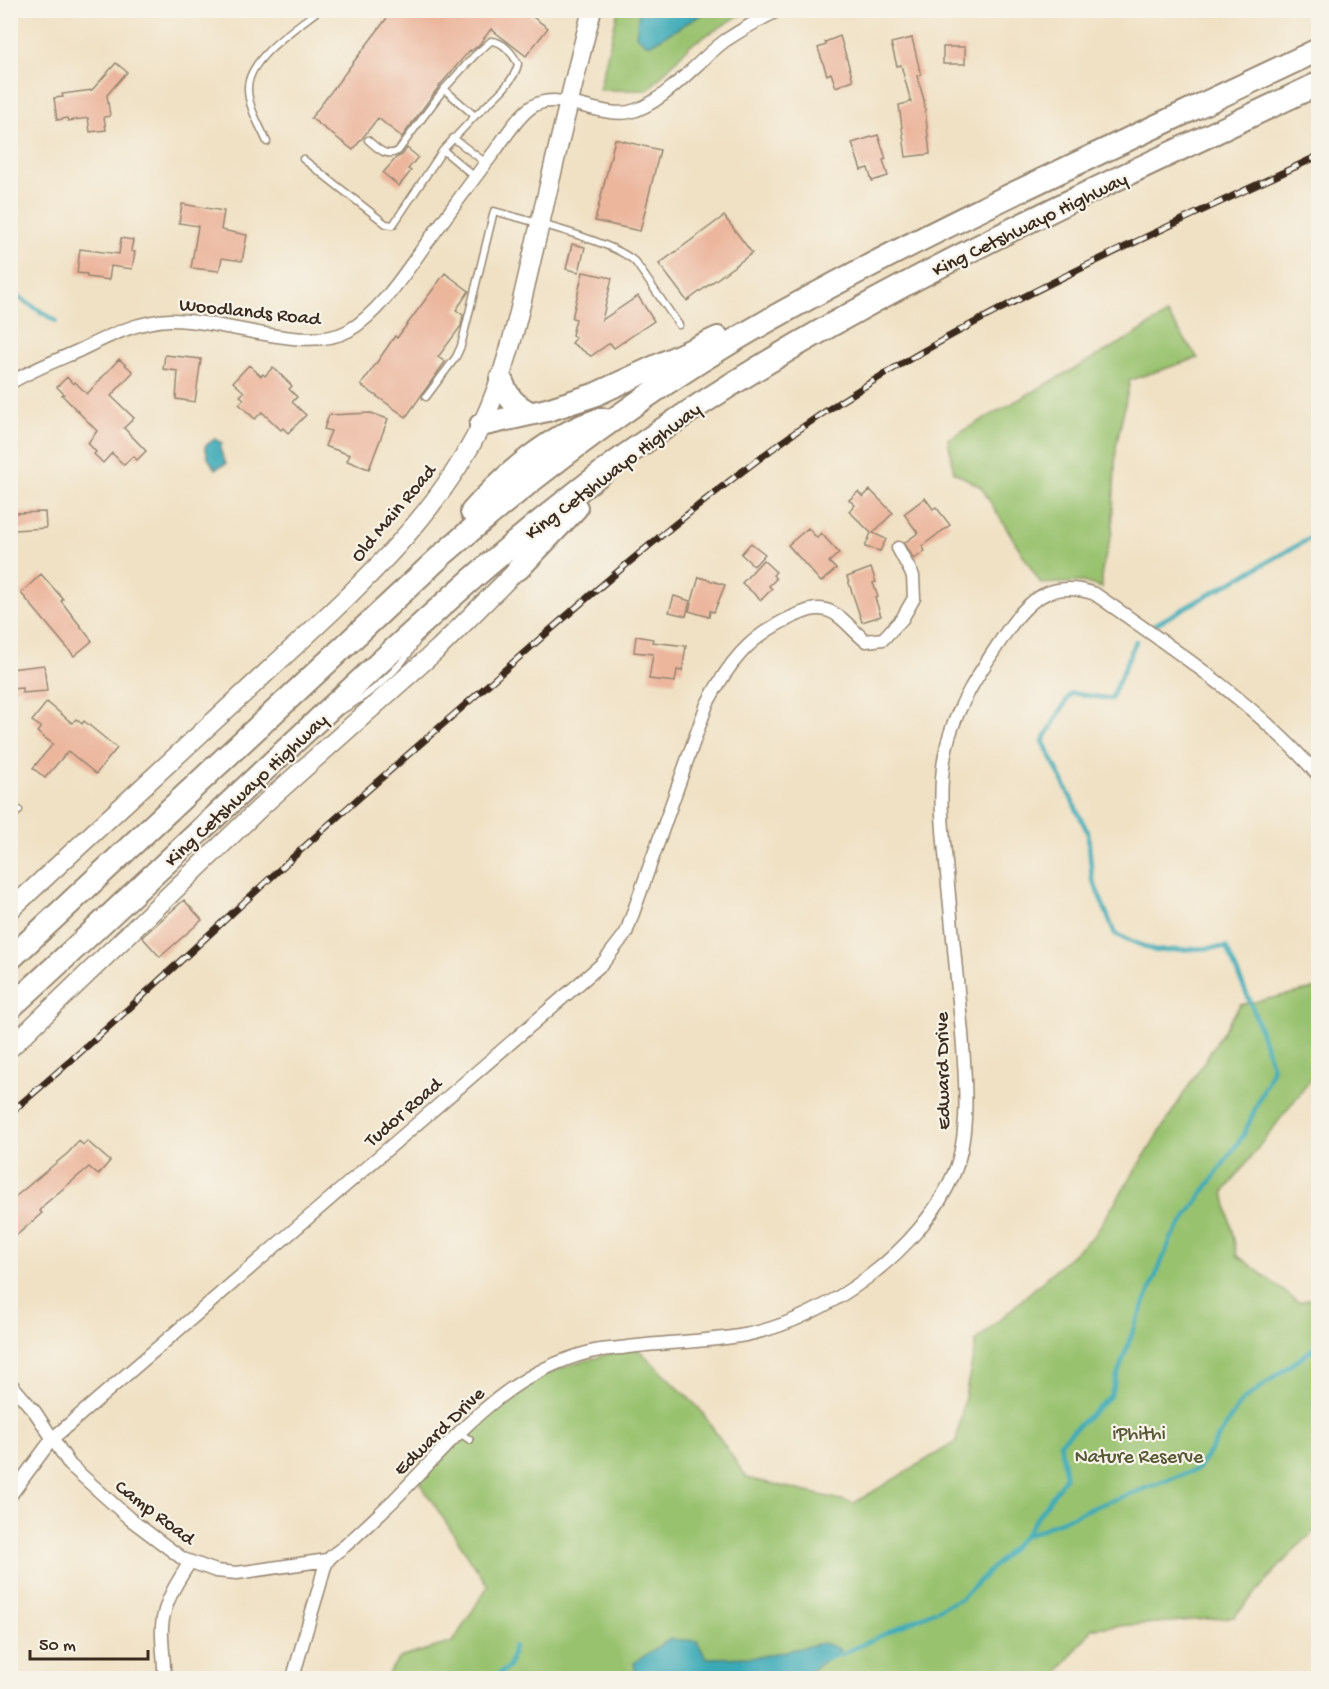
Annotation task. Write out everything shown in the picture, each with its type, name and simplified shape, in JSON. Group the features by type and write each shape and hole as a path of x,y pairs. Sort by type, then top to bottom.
{"highway":[{"name":"King Cetshwayo Highway","path":"10,959 442,555 501,504 672,380 794,306 923,239 1318,50"},
{"name":"King Cetshwayo Highway","path":"10,1008 431,616 542,520 624,456 790,347 849,314 966,253 1318,84"},
{"path":"481,425 530,412 547,410 594,395 794,306"},
{"path":"501,379 504,388 517,406 530,412"},
{"path":"519,568 624,456"}],"street":[{"name":"Old Main Road","path":"10,910 389,556 446,486 481,425 501,379 592,10"},
{"name":"Woodlands Road","path":"10,383 106,338 148,322 190,321 303,339 331,338 348,331 370,315 528,110 546,100 609,112 630,112 668,91 726,40 779,10"},
{"name":"Tudor Road","path":"10,1496 52,1438 603,963 626,933 707,704 722,676 743,649 776,624 812,608 829,610 839,616 854,633 866,641 883,639 902,619 914,598 914,576 898,548"},
{"path":"10,1048 264,804 439,648 519,568"},
{"name":"Edward Drive","path":"327,1560 390,1504 458,1432 514,1385 550,1366 592,1352 741,1336 797,1319 827,1304 873,1273 910,1241 941,1200 956,1168 964,1125 964,1061 941,809 942,763 950,732 974,682 1011,624 1038,597 1049,591 1061,589 1084,590 1095,594 1178,652 1258,714 1293,746 1318,775"},
{"name":"Camp Road","path":"10,1383 35,1412 70,1465 91,1486 146,1532 190,1562 216,1571 237,1573 327,1560"},
{"path":"293,1678 327,1560"},
{"path":"164,1678 162,1626 165,1610 172,1590 190,1562"}],"lane":[{"path":"267,142 250,101 248,82 263,56 272,46 319,10"},
{"path":"303,159 386,224 393,225 443,150 507,84 517,70 518,64 503,45 491,41 444,89 398,151 392,154 386,153 368,140"},
{"path":"444,89 475,116"},
{"path":"453,138 486,163"},
{"path":"443,150 475,177"},
{"path":"426,397 456,357 461,346 494,212 577,236 628,254 679,325"},
{"path":"10,820 19,810"},
{"path":"458,1432 470,1440"}],"green space":[{"path":"618,11 747,11 690,45 648,90 599,90"},
{"path":"1167,314 1198,358 1130,380 1116,447 1112,532 1102,570 1102,588 1083,582 1041,584 981,487 954,472 948,439 1131,337"},
{"name":"iPhithi Nature Reserve","path":"1318,988 1318,1070 1224,1192 1237,1255 1298,1302 1318,1298 1318,1528 1295,1549 1234,1617 1093,1628 1054,1678 385,1678 399,1658 453,1642 488,1586 416,1477 515,1385 635,1346 699,1408 747,1478 854,1503 956,1442 976,1341 1095,1234 1240,1005"}],"water":[{"path":"639,10 708,11 649,45 636,36"},
{"path":"215,439 222,443 220,449 226,464 215,469 208,458 205,446"},
{"path":"669,1639 697,1641 706,1658 758,1657 823,1643 841,1649 801,1678 637,1678 634,1663"}],"building":[{"path":"393,10 523,10 548,28 526,56 491,29 479,45 470,50 440,85 402,137 378,118 353,150 311,118"},
{"path":"840,36 853,80 836,87 831,73 827,75 818,48 826,45 825,42"},
{"path":"912,38 921,75 917,76 924,100 930,154 906,157 899,105 911,102 901,65 897,66 891,43"},
{"path":"943,47 965,47 965,64 943,64"},
{"path":"116,63 127,72 107,95 110,116 104,117 106,130 90,132 88,118 57,120 54,98 63,97 62,94 92,90"},
{"path":"878,135 886,159 883,160 888,176 872,181 868,168 861,170 852,143"},
{"path":"615,139 660,150 640,231 595,221"},
{"path":"407,148 418,157 408,169 411,171 399,186 383,173"},
{"path":"182,204 224,211 221,230 247,235 242,261 222,258 219,271 191,268 198,226 179,223"},
{"path":"724,216 752,253 687,301 659,264"},
{"path":"121,238 133,240 131,251 135,252 132,269 111,266 109,280 77,273 80,249 119,254"},
{"path":"572,244 585,247 579,272 566,269"},
{"path":"583,272 612,278 602,320 638,296 654,321 614,348 610,343 591,356 572,343 576,338 572,335 576,319 572,318"},
{"path":"445,273 469,291 456,310 463,315 461,326 438,357 445,362 406,417 361,385 395,336 397,338"},
{"path":"165,355 201,359 195,402 176,399 178,371 163,369"},
{"path":"119,359 133,372 111,396 134,418 124,428 146,451 137,460 133,456 124,465 112,453 103,463 94,454 96,452 88,443 97,431 57,387 67,377 87,394"},
{"path":"249,365 261,376 263,374 265,376 273,367 292,386 289,389 297,397 292,402 306,415 288,433 283,428 281,430 262,412 255,419 239,404 244,399 240,396 244,392 233,382"},
{"path":"371,413 388,419 369,469 347,461 350,455 325,446 331,431 324,429 329,415"},
{"path":"870,490 893,513 873,533 886,539 880,551 865,547 871,533 849,511 855,505 849,500 858,492 863,497"},
{"path":"925,498 933,509 936,507 950,525 922,546 925,551 914,559 904,543 918,533 904,514"},
{"path":"45,512 46,528 14,530 13,513"},
{"path":"808,528 817,538 821,533 839,553 829,562 836,569 821,582 788,545"},
{"path":"751,543 765,554 754,566 741,554"},
{"path":"763,560 776,572 773,575 776,579 769,586 772,589 761,600 742,583"},
{"path":"871,568 878,597 875,598 881,616 862,622 847,577"},
{"path":"41,574 63,599 61,601 92,641 74,656 21,593"},
{"path":"699,577 725,585 714,612 710,611 709,617 689,611"},
{"path":"674,596 690,601 686,616 669,612"},
{"path":"636,636 653,639 652,642 686,646 682,671 677,670 675,682 649,679 653,654 634,652"},
{"path":"44,665 47,691 22,693 22,688 10,689 10,669"},
{"path":"47,702 72,723 76,719 82,724 84,721 117,748 96,774 68,751 45,778 33,768 53,744 37,732 41,727 32,721"},
{"path":"184,900 202,920 160,957 142,937"},
{"path":"79,1141 83,1145 87,1141 110,1161 98,1175 89,1167 45,1204 40,1211 42,1213 10,1241 10,1201 68,1153"}],"waterway":[{"path":"10,292 56,321"},
{"path":"1154,625 1318,534"},
{"path":"1023,1537 1066,1477 1060,1443 1110,1396 1134,1328 1171,1239 1244,1134 1273,1068 1252,1006 1226,947 1155,951 1115,934 1092,878 1088,833 1043,741 1071,693 1111,699 1136,641"},
{"path":"825,1659 842,1654 962,1598 1023,1537 1089,1509 1198,1469 1241,1402 1318,1345"},
{"path":"493,1678 509,1667 514,1646"}],"railway":[{"path":"10,1113 116,1020 342,813 535,643 645,549 797,431 858,390 986,316 1118,250 1318,156"}]}
